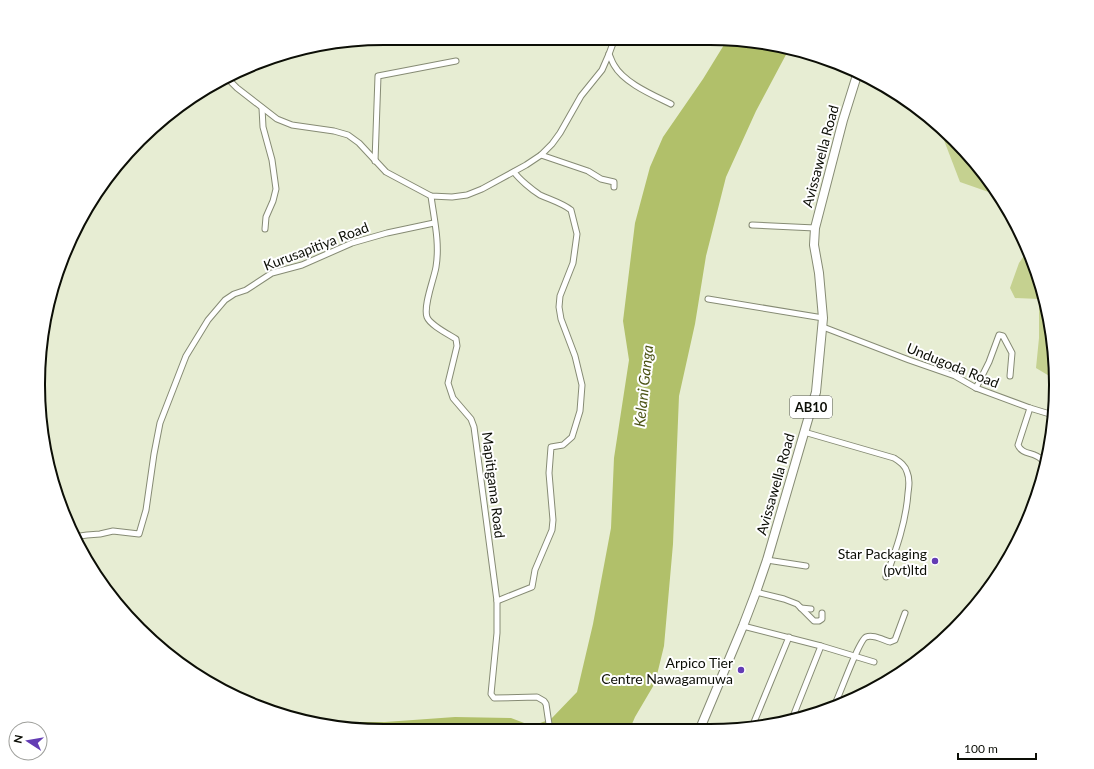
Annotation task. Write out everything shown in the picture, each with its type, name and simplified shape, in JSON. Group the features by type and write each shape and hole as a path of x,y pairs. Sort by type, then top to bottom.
{"main road":[{"name":"Avissawella Road","path":"703,724 743,626 767,560 816,392 823,318 820,273 814,245 815,228 843,120 856,78"}],"street":[{"path":"231,82 277,119 292,125 334,131 348,135 359,143 386,172 431,196 452,197 482,189 514,172 541,155 560,133 581,96 602,70 612,45"},
{"path":"609,54 614,66 623,75 638,87 670,104"},
{"path":"375,161 378,76 456,61"},
{"path":"262,108 264,127 272,160 276,189 273,201 266,217 265,229"},
{"path":"541,155 588,171 601,179 614,182 614,187"},
{"path":"497,601 532,587 535,570 552,530 553,520 549,473 551,447 563,445 572,437 580,411 582,385 575,356 561,319 560,307 560,296 573,263 577,234 572,210 540,194 514,172"},
{"name":"Mapitigama Road","path":"431,196 438,250 436,267 425,310 427,319 456,339 457,346 448,383 453,398 471,419 474,427 497,601 497,633 491,694 494,698 537,697 546,704 549,724"},
{"name":"Kurusapitiya Road","path":"80,535 113,532 139,534 146,510 160,423 186,356 208,320 225,300 234,294 246,290 272,273 302,265 352,243 434,223"},
{"path":"752,225 815,228"},
{"path":"708,299 823,318"},
{"name":"Undugoda Road","path":"822,327 955,376 976,388 1047,413"},
{"path":"976,388 989,362 998,335 1003,336 1012,353 1010,376"},
{"path":"1030,408 1018,445 1019,449 1037,455 1040,458"},
{"path":"804,432 894,458 903,464 907,471 909,480 908,504 899,542 886,577"},
{"path":"767,560 806,566"},
{"path":"756,592 784,599 796,604 814,621 819,621 822,619 822,613"},
{"path":"800,608 811,609"},
{"path":"838,698 857,650 864,638 876,637 890,642 895,640 906,613"},
{"path":"743,626 822,646 874,662"},
{"path":"754,721 788,638"},
{"path":"795,713 822,646"}],"shaded area":[{"path":"943,138 965,161 989,192 960,182"},
{"path":"1024,256 1031,275 1037,299 1015,298 1010,288 1019,263"},
{"path":"1039,305 1046,340 1049,376 1036,368 1039,338"}],"water":[{"name":"Kelani Ganga","path":"724,46 754,48 786,54 756,111 726,177 706,256 695,324 679,396 673,544 664,646 655,683 632,724 537,724 551,719 577,692 593,624 611,528 614,458 629,360 623,321 635,223 650,167 663,137 703,79"},
{"path":"455,717 511,718 527,724 384,724 351,722 385,722"}],"place":[{"name":"Star Packaging (pvt)ltd","path":"935,561"},
{"name":"Arpico Tier Centre Nawagamuwa","path":"741,670"}]}
